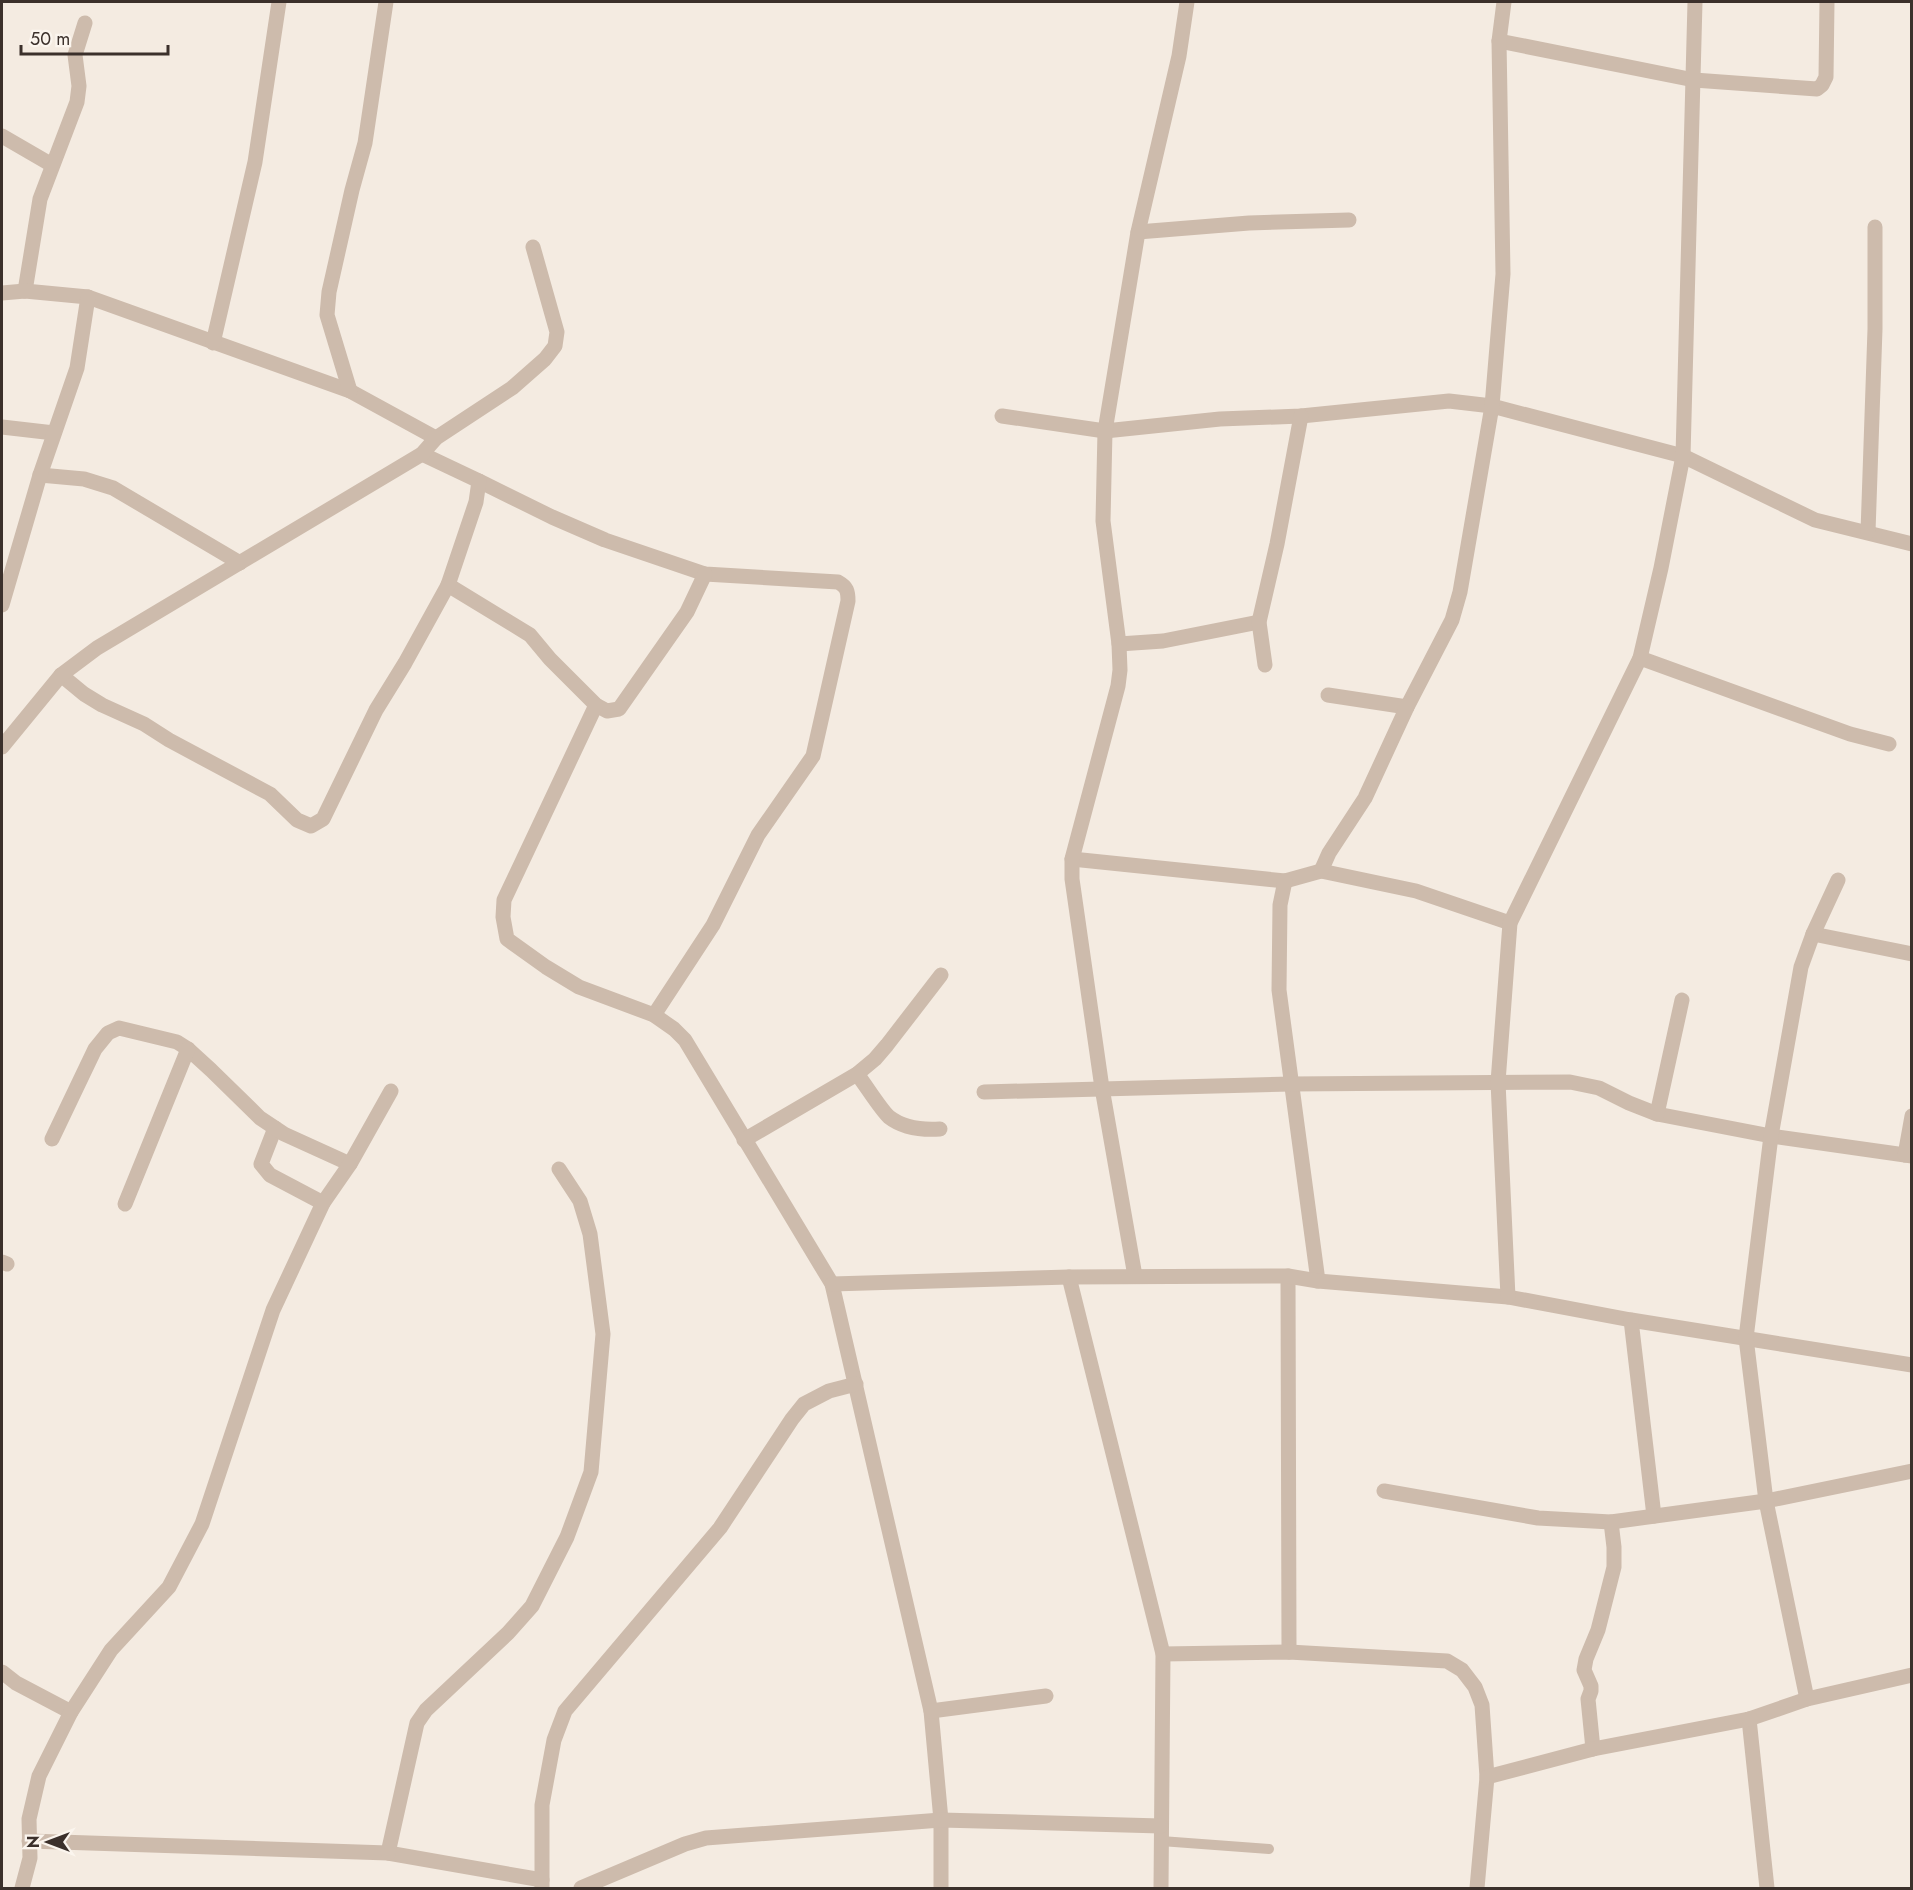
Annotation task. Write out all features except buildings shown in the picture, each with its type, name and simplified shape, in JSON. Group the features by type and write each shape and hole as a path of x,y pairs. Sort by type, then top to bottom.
{"street":[{"path":"213,343 255,162 279,2"},
{"path":"350,391 327,315 329,292 365,143 386,2"},
{"path":"1135,1276 1102,1088 1072,879 1072,859 1118,686 1120,670 1119,644 1103,521 1105,430 1138,232 1179,56 1187,2"},
{"path":"1322,871 1329,853 1365,798 1407,707 1452,620 1457,601 1492,406 1503,274 1499,41 1504,2"},
{"path":"1508,1297 1498,1082 1510,923 1640,658 1662,568 1683,456 1695,2"},
{"path":"1499,41 1694,80 1817,89 1826,77 1827,2"},
{"path":"24,291 40,199 77,102 79,86 75,55 85,23"},
{"path":"2,136 52,165"},
{"path":"1138,232 1249,223 1349,220"},
{"path":"1868,532 1875,329 1875,227"},
{"path":"2,747 61,675 97,648 422,454 436,438 512,388 545,359 555,346 557,332 533,246"},
{"path":"2,293 24,291 88,297 350,391 436,438"},
{"path":"2,605 40,475 77,368 88,297"},
{"path":"1002,416 1105,430 1220,419 1301,416 1449,401 1492,406 1683,456 1815,520 1911,543"},
{"path":"1265,665 1259,622 1277,544 1301,416"},
{"path":"2,427 54,433"},
{"path":"422,454 605,540 705,574 838,582 845,585 848,591 848,601 813,756 758,835 713,925 654,1016"},
{"path":"40,475 84,479 114,488 240,562"},
{"path":"61,675 102,705 144,724 169,740 270,794 297,820 311,826 323,819 376,710 448,585 476,502 479,481"},
{"path":"448,585 530,635 550,659 596,705 607,711 620,709 687,612 705,574"},
{"path":"1119,644 1163,641 1259,622"},
{"path":"1640,658 1851,734 1889,744"},
{"path":"1328,694 1407,707"},
{"path":"596,705 504,900 502,917 507,939 579,987 654,1016 674,1029 685,1040 832,1284 931,1711 941,1820 942,1888"},
{"path":"1072,859 1286,881 1322,871 1416,891 1510,923"},
{"path":"1807,1700 1766,1501 1746,1338 1771,1136 1801,967 1838,880"},
{"path":"1286,881 1280,905 1279,990 1318,1281"},
{"path":"1814,934 1911,954"},
{"path":"744,1140 857,1074 881,1052 941,975"},
{"path":"1657,1114 1682,1000"},
{"path":"52,1139 95,1049 108,1033 119,1028 177,1042 188,1049 260,1118 274,1128 350,1164"},
{"path":"124,1204 188,1049"},
{"path":"857,1074 889,1117 909,1127 926,1130 940,1129"},
{"path":"984,1092 1291,1084 1570,1082 1599,1088 1657,1114 1771,1136 1908,1155 1911,1116"},
{"path":"22,1888 30,1858 29,1819 39,1776 71,1712 111,1650 169,1587 202,1524 273,1310 323,1203 350,1164 392,1091"},
{"path":"274,1128 261,1164 270,1175 323,1203"},
{"path":"388,1853 417,1723 426,1710 508,1633 532,1606 567,1537 591,1472 603,1334 590,1234 580,1201 559,1169"},
{"path":"832,1284 1069,1277 1288,1276 1318,1281 1508,1297 1631,1320 1911,1365"},
{"path":"1288,1276 1289,1652"},
{"path":"1069,1277 1163,1654 1161,1888"},
{"path":"1631,1320 1654,1516"},
{"path":"29,1841 388,1853 542,1884 542,1805 555,1740 565,1711 720,1528 804,1404 829,1392 856,1384"},
{"path":"1384,1491 1538,1518 1611,1522 1766,1501 1911,1471"},
{"path":"1593,1749 1588,1699 1591,1686 1584,1670 1598,1630 1614,1567 1611,1522"},
{"path":"1163,1654 1289,1652 1448,1661 1462,1670 1475,1687 1482,1705 1487,1777 1477,1888"},
{"path":"2,1672 16,1683 71,1712"},
{"path":"1487,1777 1593,1749 1749,1719 1807,1700 1911,1675"},
{"path":"931,1711 1046,1696"},
{"path":"1749,1719 1767,1888"},
{"path":"581,1888 685,1844 706,1838 941,1820 1161,1833"}],"lane":[{"path":"1161,1833 1269,1849"}]}
